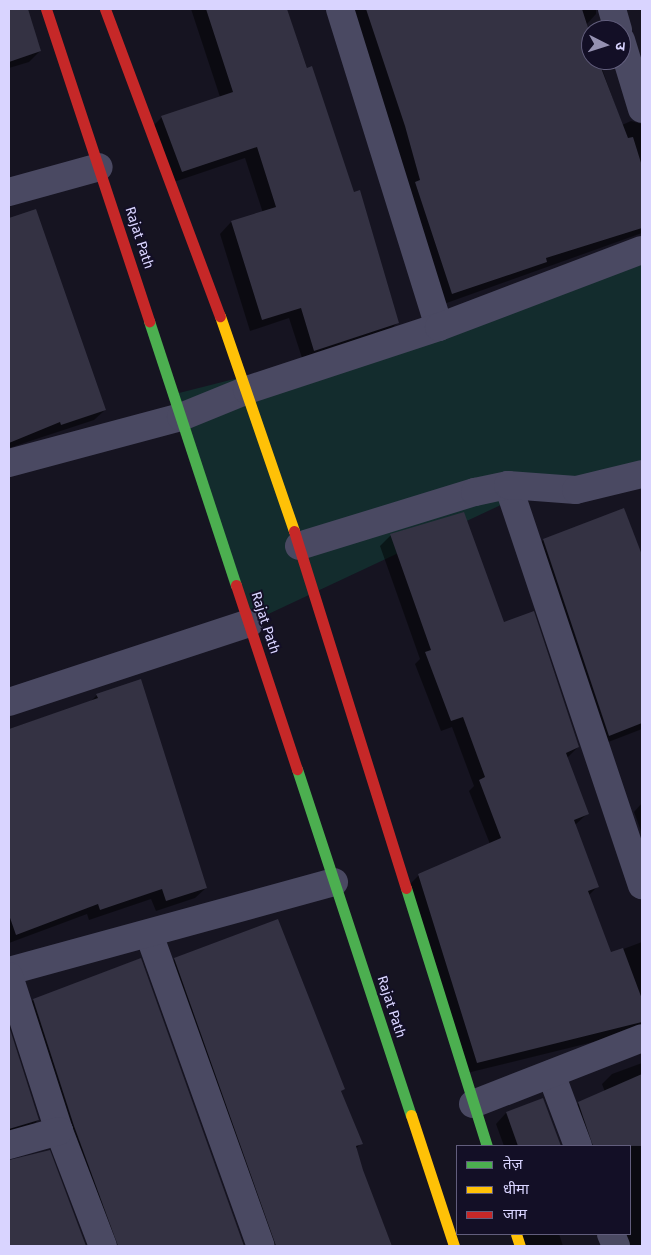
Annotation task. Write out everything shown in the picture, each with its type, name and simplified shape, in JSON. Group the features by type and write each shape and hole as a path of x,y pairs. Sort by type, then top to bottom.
{"street":[{"name":"Rajat Path","path":"46,9 454,1246"},
{"path":"105,9 246,390 299,546 487,1145"},
{"path":"340,9 439,327"},
{"path":"630,70 642,109"},
{"path":"9,192 99,167"},
{"path":"9,463 181,417 246,390 439,327 642,250"},
{"path":"299,546 475,492 508,485 576,490 642,474"},
{"path":"508,485 642,885"},
{"path":"9,702 249,623"},
{"path":"9,971 334,882"},
{"path":"149,934 261,1246"},
{"path":"9,976 59,1130 103,1246"},
{"path":"473,1104 642,1038"},
{"path":"551,1074 578,1145"},
{"path":"9,1145 59,1130"}],"green space":[{"path":"642,250 642,476 520,496 249,623 175,394 439,327"}],"building":[{"path":"9,9 28,9 41,51 9,62"},
{"path":"206,9 287,9 307,68 312,66 354,192 360,190 399,323 314,351 301,308 262,320 231,221 276,207 257,147 182,172 161,116 233,92"},
{"path":"366,9 582,9 586,20 581,20 581,70 602,70 628,138 633,137 642,166 642,228 546,258 547,262 452,294 415,182 420,180 405,126"},
{"path":"36,209 106,410 61,425 60,422 9,443 9,218"},
{"path":"624,508 642,555 642,723 609,736 543,539"},
{"path":"464,512 504,622 534,611 579,747 566,753 589,814 574,820 599,887 588,891 611,952 623,948 642,999 642,1022 477,1063 418,874 501,838 479,780 485,777 463,717 451,721 425,652 431,650 390,534"},
{"path":"141,679 207,888 166,901 162,889 100,910 98,904 16,935 9,915 9,729 98,698 96,694"},
{"path":"278,919 345,1089 341,1091 363,1144 356,1146 363,1170 392,1246 276,1246 174,958"},
{"path":"141,958 244,1246 118,1246 74,1126 33,999"},
{"path":"9,1026 39,1120 9,1129"},
{"path":"642,1074 642,1146 593,1145 578,1102"},
{"path":"543,1098 561,1145 518,1145 506,1112"},
{"path":"50,1150 86,1246 9,1246 9,1160"}],"traffic: fast":[{"path":"149,321 236,585"},
{"path":"297,769 411,1115"},
{"path":"406,888 487,1145"}],"traffic: slow":[{"path":"220,316 294,531"},
{"path":"411,1115 454,1246"},
{"path":"516,1235 520,1246"}],"traffic: jam":[{"path":"46,9 149,321"},
{"path":"105,9 220,316"},
{"path":"294,531 406,888"},
{"path":"236,585 297,769"}]}
